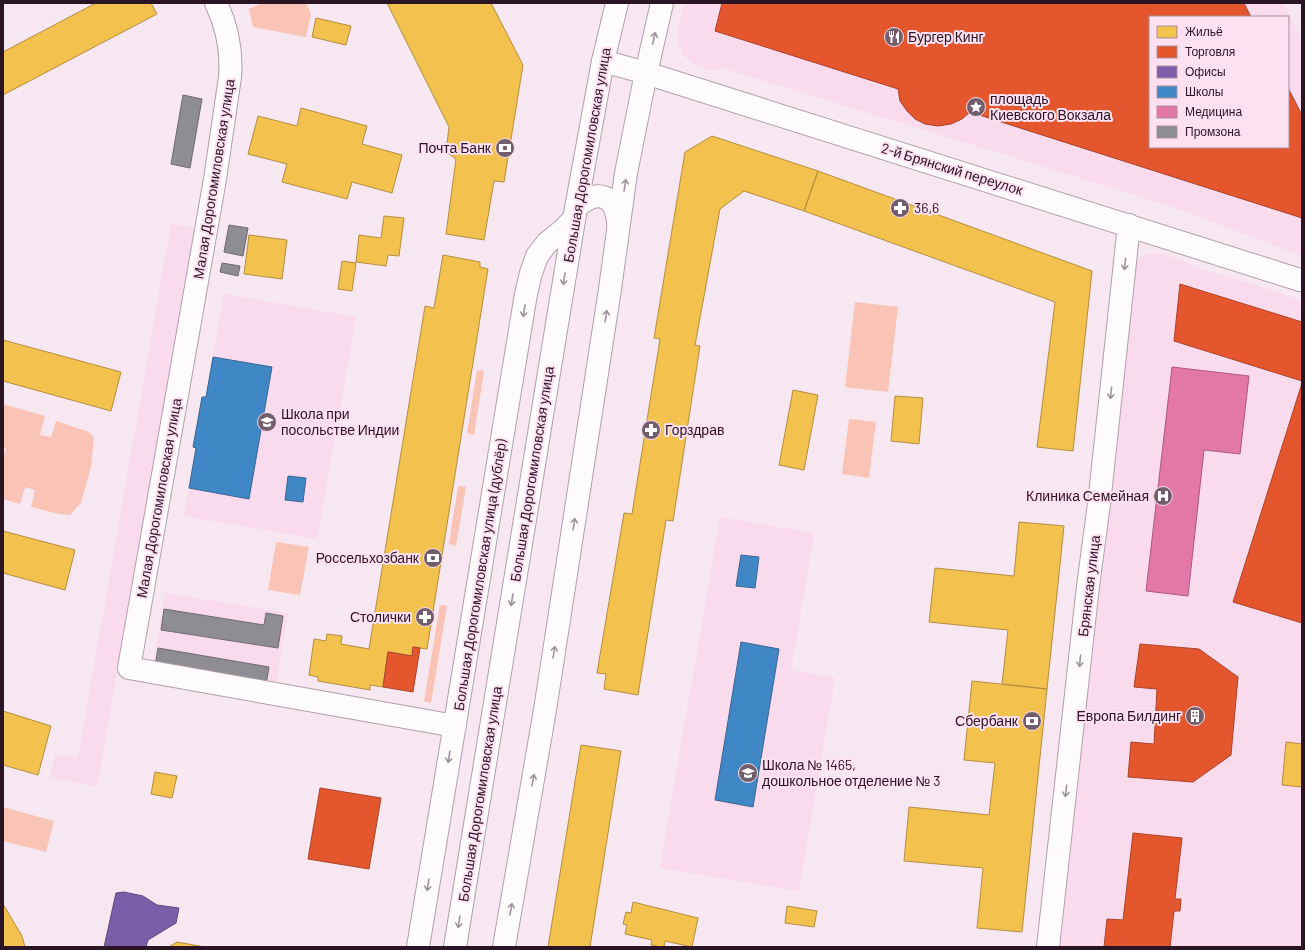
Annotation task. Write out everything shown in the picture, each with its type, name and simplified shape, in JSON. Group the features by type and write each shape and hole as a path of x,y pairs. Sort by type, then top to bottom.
{"street":[{"name":"Малая Дорогомиловская улица","path":"216,3 229,42 231,63 230,77 211,202 129,668 454,726"},
{"name":"Большая Дорогомиловская улица","path":"455,947 575,214 604,61 617,3"},
{"path":"504,947 545,710 610,289 618,223 634,129 662,3"},
{"name":"2-й Брянский переулок","path":"604,61 1301,280"},
{"name":"Большая Дорогомиловская улица (дублёр)","path":"418,947 531,273 537,256 547,243 563,230 584,200 600,196 608,199 614,205 618,213 618,223"},
{"name":"Брянская улица","path":"1048,947 1088,586 1100,496 1129,225"}],"shaded area":[{"path":"262,3 306,3 311,14 306,37 253,27 249,9"},
{"name":"площадь Киевского Вокзала","path":"685,3 1283,3 1302,40 1302,256 1184,211 1087,180 722,68 712,71 697,66 684,56 678,42 678,26"},
{"path":"171,224 195,228 97,787 50,777 55,755 78,758"},
{"path":"1158,253 1181,260 1197,268 1275,291 1302,301 1302,947 1056,947 1136,261 1146,255"},
{"name":"Школа при посольстве Индии","path":"224,294 356,317 317,539 184,516 196,448 193,447 202,397 206,397"},
{"path":"855,302 898,307 888,392 845,387"},
{"path":"477,370 484,371 474,435 467,433"},
{"path":"3,404 45,416 40,435 51,437 56,421 89,432 94,437 91,467 81,503 70,515 59,514 31,507 35,490 25,487 20,504 3,499 3,458 6,449 3,448"},
{"path":"849,419 876,422 869,478 842,474"},
{"path":"458,486 466,487 456,546 449,544"},
{"name":"Школа № 1465, дошкольное отделение № 3","path":"720,517 814,533 791,670 835,678 799,891 660,868"},
{"path":"276,542 309,547 300,595 268,590"},
{"path":"165,593 288,613 275,689 153,668"},
{"path":"440,605 447,606 431,703 424,701"},
{"path":"3,807 54,821 46,852 3,841"}],"building: Жильё":[{"path":"96,3 151,3 157,14 3,95 3,52"},
{"path":"387,3 491,3 523,65 504,182 494,181 484,240 446,234 456,159 446,152 449,127"},
{"path":"316,18 351,26 346,45 312,37"},
{"path":"301,108 367,126 362,144 402,155 392,193 352,182 347,199 282,182 287,164 248,154 258,116 297,126"},
{"path":"712,136 818,171 804,211 744,191 720,209 695,345 700,346 673,521 666,520 638,695 604,689 606,674 597,673 624,513 632,514 660,339 654,338 685,152"},
{"path":"818,171 1092,271 1073,451 1037,447 1055,302 804,211"},
{"path":"384,216 404,218 399,256 388,255 386,266 356,262 359,235 381,238"},
{"path":"249,235 287,240 282,279 244,274"},
{"path":"443,255 480,262 480,267 488,269 427,649 413,647 412,656 388,652 383,687 370,685 370,690 318,681 318,677 309,675 314,639 326,641 327,634 342,636 341,644 369,649 425,306 434,308"},
{"path":"342,261 356,263 352,291 338,289"},
{"path":"3,340 121,372 111,411 3,381"},
{"path":"793,390 818,395 804,470 779,465"},
{"path":"895,396 923,398 919,444 891,441"},
{"path":"1019,522 1064,526 1047,689 1002,684 1008,630 929,622 935,568 1014,576"},
{"path":"3,531 75,550 65,590 3,573"},
{"path":"972,681 1047,689 1022,932 977,928 983,868 904,861 909,807 989,815 995,763 964,760"},
{"path":"3,711 51,726 38,775 3,765"},
{"path":"1286,742 1302,744 1302,787 1282,785"},
{"path":"581,745 621,751 590,947 548,947"},
{"path":"155,772 177,776 172,798 151,794"},
{"path":"633,902 698,918 692,947 665,941 664,947 661,947 651,945 652,940 625,934 627,925 623,924 626,912 631,913"},
{"path":"3,904 22,936 25,947 3,947"},
{"path":"787,906 817,911 814,927 785,923"},
{"path":"177,942 205,947 169,947"}],"building: Торговля":[{"name":"площадь Киевского Вокзала","path":"722,3 1244,3 1250,16 1149,16 1149,148 1289,148 1289,90 1302,115 1302,218 970,112 962,119 951,124 938,126 925,124 915,119 907,111 900,101 898,89 715,31"},
{"path":"1180,284 1302,322 1302,381 1174,341"},
{"path":"1302,383 1302,623 1233,602"},
{"name":"Европа Билдинг","path":"1140,644 1199,649 1238,677 1231,755 1193,782 1128,777 1131,742 1154,744 1157,689 1134,687"},
{"path":"413,647 420,648 413,692 383,687 388,652 412,656"},
{"path":"320,788 381,798 369,869 308,859"},
{"path":"1133,833 1182,838 1175,899 1181,899 1180,911 1174,911 1170,947 1104,947 1107,919 1123,920"}],"building: Офисы":[{"path":"124,892 143,896 157,905 179,908 176,923 148,940 146,947 104,947 116,893"}],"building: Школы":[{"path":"213,357 272,367 249,499 189,488 196,448 193,447 202,397 206,397"},
{"path":"288,476 306,478 303,502 285,500"},
{"path":"741,555 759,557 755,588 736,586"},
{"path":"741,642 779,649 753,807 715,800"}],"building: Медицина":[{"path":"1172,367 1249,376 1240,454 1204,450 1188,596 1146,591"}],"building: Промзона":[{"path":"183,95 202,99 190,168 171,164"},
{"path":"229,225 248,228 243,256 224,252"},
{"path":"222,263 240,266 238,276 220,272"},
{"path":"164,609 264,625 266,613 283,616 278,648 161,630"},
{"path":"158,648 269,667 266,685 155,666"}],"place":[{"name":"Бургер Кинг","path":"894,37"},
{"name":"площадь Киевского Вокзала","path":"976,107"},
{"name":"Почта Банк","path":"505,148"},
{"name":"36,6","path":"900,208"},
{"name":"Школа при посольстве Индии","path":"267,422"},
{"name":"Горздрав","path":"651,430"},
{"name":"Клиника Семейная","path":"1163,496"},
{"name":"Россельхозбанк","path":"433,558"},
{"name":"Столички","path":"425,617"},
{"name":"Европа Билдинг","path":"1195,716"},
{"name":"Сбербанк","path":"1032,721"},
{"name":"Школа № 1465, дошкольное отделение № 3","path":"748,773"}]}
